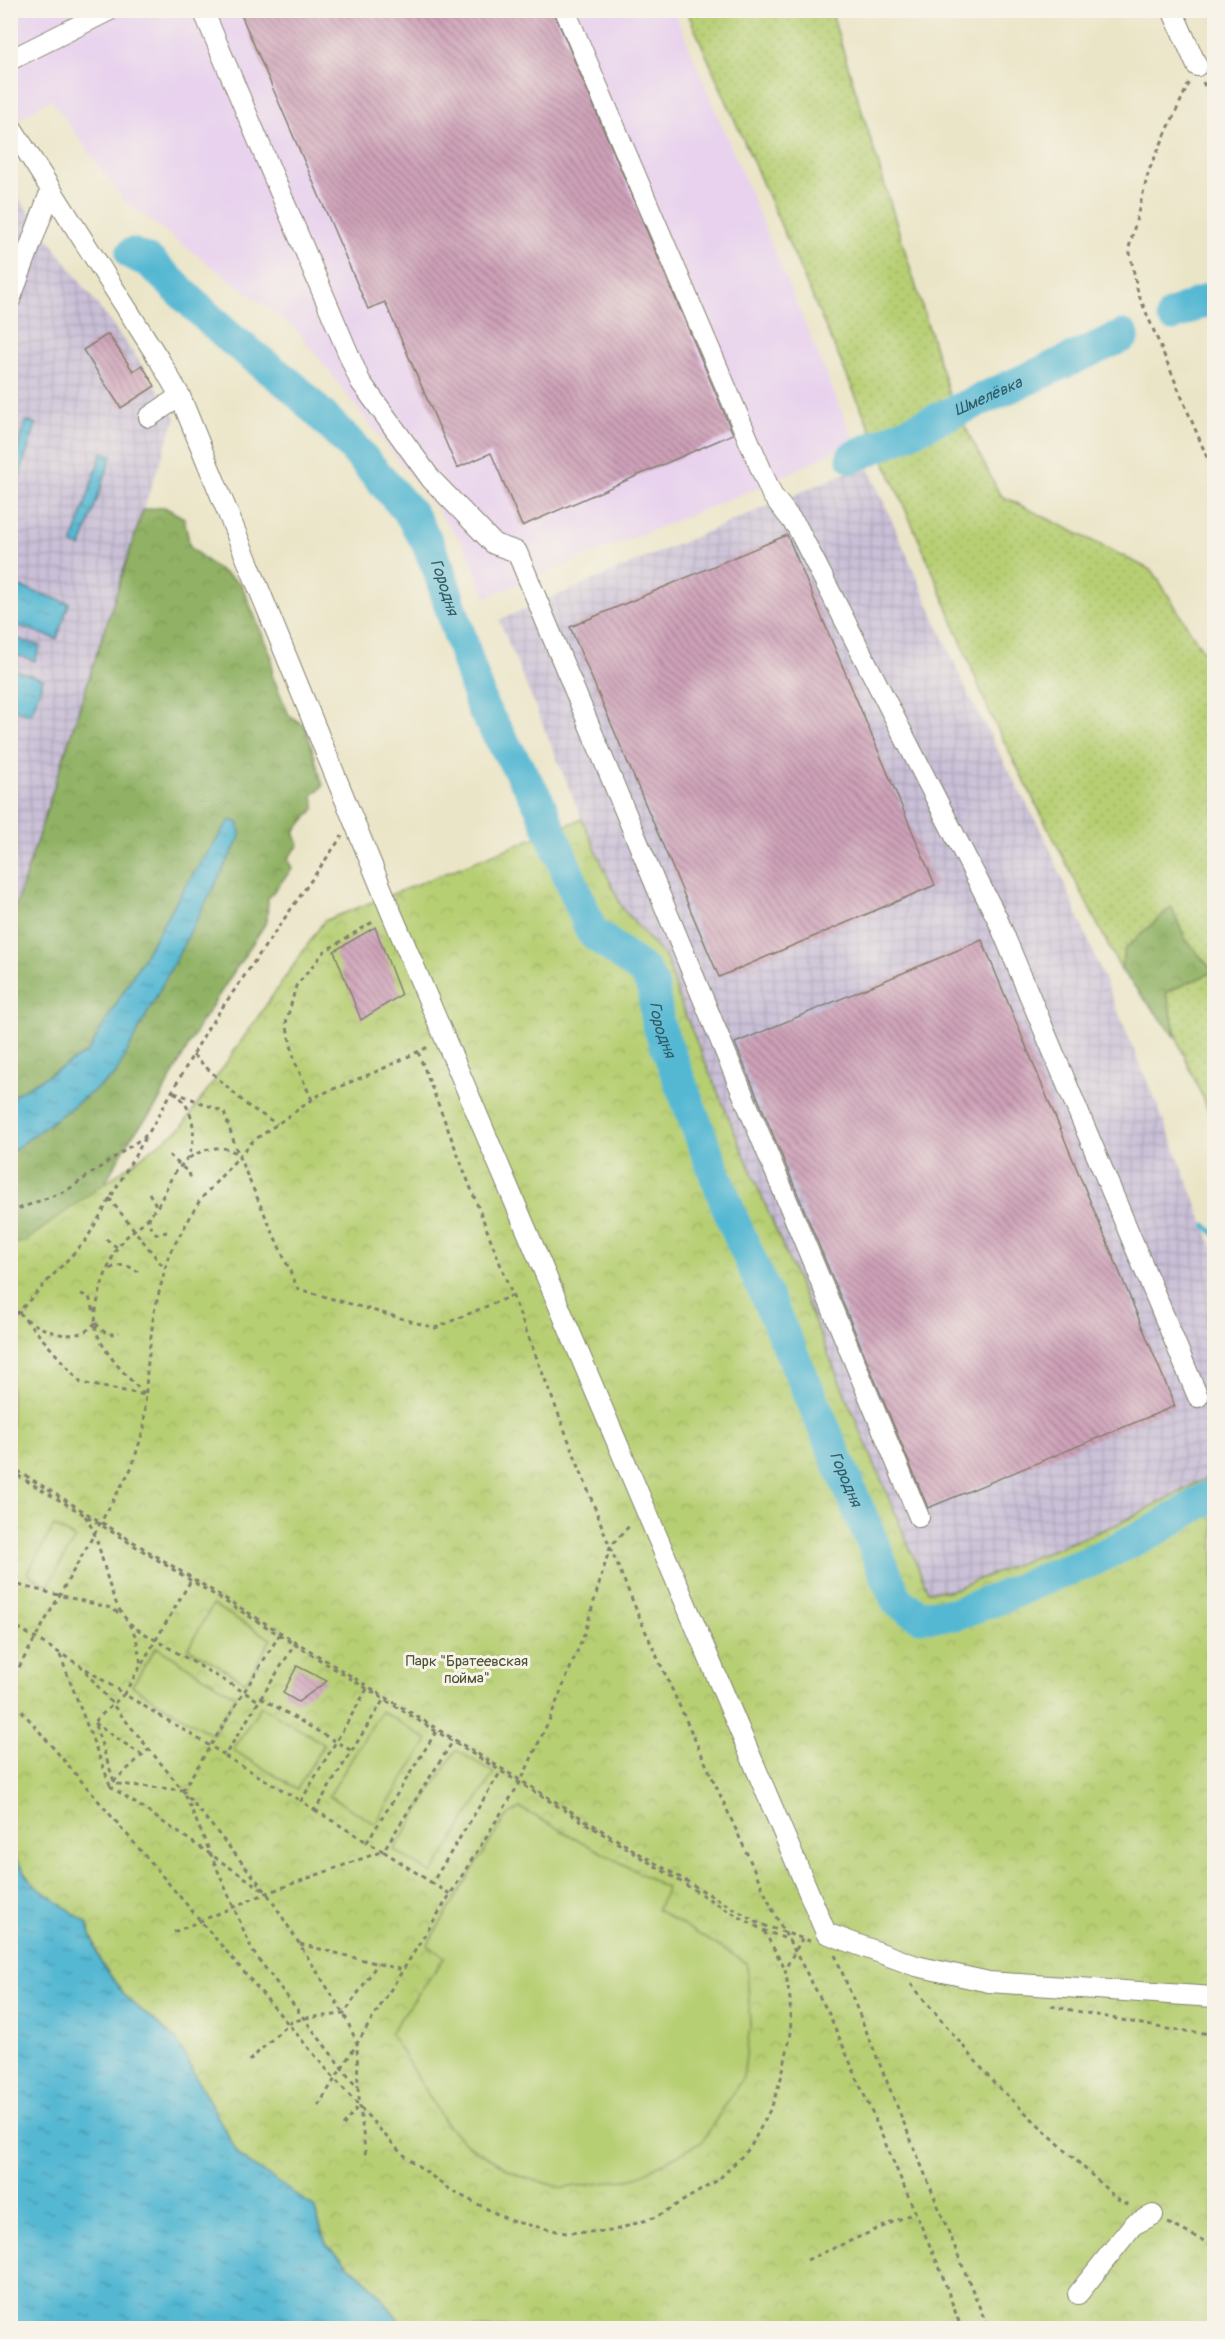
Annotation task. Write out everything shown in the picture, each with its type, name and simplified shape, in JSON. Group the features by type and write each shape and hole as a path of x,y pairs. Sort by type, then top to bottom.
{"street":[{"path":"10,60 110,10"},
{"path":"203,10 360,381 431,479 494,544 517,552 919,1516"},
{"path":"565,10 772,495 797,527 997,918 1198,1397"},
{"path":"1172,10 1197,66"},
{"path":"10,125 160,360 180,396 391,912 826,1933 916,1966 990,1982 1215,1998"},
{"path":"10,300 51,190"},
{"path":"149,417 180,396"},
{"path":"1078,2294 1133,2225 1153,2215"}],"path":[{"path":"1197,66 1215,107"},
{"path":"1197,66 1149,170 1129,248 1138,293 1215,474"},
{"path":"10,1321 86,1240 208,1028 353,820"},
{"path":"312,1100 296,1062 286,1023 296,986 325,951 391,912"},
{"path":"10,1683 132,1467 144,1428 154,1312 169,1254 200,1200 253,1141 312,1100 446,1040"},
{"path":"418,1052 610,1547 644,1628 774,1913 791,1940 829,2014 940,2269 961,2328"},
{"path":"193,1055 248,1107 277,1124"},
{"path":"172,1091 224,1112 239,1157 298,1289 435,1328 513,1295"},
{"path":"19,1313 40,1328 60,1334 81,1333 95,1323 100,1290 118,1248 150,1215 187,1159 193,1145 192,1120 184,1102 172,1091"},
{"path":"10,1212 66,1191 148,1134"},
{"path":"187,1159 212,1148 231,1150 239,1157"},
{"path":"169,1155 189,1173 191,1179"},
{"path":"149,1193 155,1203 148,1221 154,1232 162,1234 167,1232"},
{"path":"109,1198 165,1269"},
{"path":"106,1239 118,1248"},
{"path":"108,1270 123,1265 138,1272"},
{"path":"81,1294 92,1301 98,1335 107,1349 124,1373 146,1395"},
{"path":"19,1313 81,1383 146,1395"},
{"path":"95,1323 104,1332 114,1334 119,1332"},
{"path":"10,1466 501,1770 760,1924 787,1934"},
{"path":"10,1471 100,1523"},
{"path":"10,1477 30,1478"},
{"path":"78,1508 95,1533 123,1617 136,1637 141,1665"},
{"path":"318,2106 521,1782 585,1632 610,1547 645,1510"},
{"path":"94,1722 124,1694 191,1580"},
{"path":"10,1583 111,1608 134,1626 244,1693 352,1751"},
{"path":"10,1623 451,1894"},
{"path":"183,1790 280,1634"},
{"path":"225,1755 295,1643"},
{"path":"59,1654 110,1785 267,1893"},
{"path":"81,1666 267,1893 344,2014 357,2043 359,2105 366,2159"},
{"path":"301,1801 368,1688"},
{"path":"10,1697 335,2079 400,2152 450,2190 511,2221 566,2233 612,2231 656,2217 718,2180 750,2148 772,2106 782,2075 791,2033 790,1999 785,1969 760,1924"},
{"path":"315,1810 384,1698"},
{"path":"94,1722 142,1755"},
{"path":"94,1722 114,1781 118,1784 183,1790"},
{"path":"367,1842 437,1731"},
{"path":"174,1932 267,1893 383,1851 453,1741"},
{"path":"110,1785 149,1749"},
{"path":"432,1883 501,1770"},
{"path":"521,1782 724,1909 764,1930 791,1940"},
{"path":"183,1790 253,1952 306,2018 358,2089"},
{"path":"826,1933 988,2328"},
{"path":"785,1969 802,1939"},
{"path":"300,1943 403,1970"},
{"path":"249,2061 289,2023 306,2018 344,2014 378,1964"},
{"path":"905,1976 994,2083 1116,2198 1215,2246"},
{"path":"1043,2005 1167,2029 1215,2034"},
{"path":"343,2126 359,2105"},
{"path":"807,2260 916,2212"}],"shaded area":[{"path":"10,11 674,11 854,441 772,482 486,597 465,546 296,329 124,201 51,99 20,118 11,103"},
{"path":"11,188 142,365 176,417 143,510 11,921"},
{"path":"867,464 969,696 1047,842 1175,1148 1214,1251 1214,1474 1120,1523 949,1591 928,1591 679,1000 667,960 622,909 499,620"}],"green space":[{"path":"687,11 831,11 950,397 1000,495 1153,571 1214,669 1214,1124 1177,1039 1166,992 1213,971 1186,940 1171,907 1124,950 1121,970 990,714 933,572"},
{"path":"164,507 184,518 190,547 213,566 241,584 272,658 272,675 289,715 306,727 323,786 313,795 315,808 294,832 299,845 288,858 292,869 268,898 267,921 200,1024 155,1108 131,1137 96,1198 11,1251 11,1152 115,1075 186,885 88,1052 11,1097 11,921 143,510"},
{"name":"Парк \"Братеевская пойма\"","path":"582,819 622,908 667,960 679,1000 928,1591 949,1591 1120,1523 1214,1474 1214,2328 405,2328 375,2289 326,2244 314,2207 239,2156 176,2040 124,1995 100,1961 87,1923 34,1885 11,1853 11,1244 24,1242 182,1127 324,921"},
{"path":"1171,907 1186,940 1214,972 1166,992 1177,1039 1121,970 1124,950"},
{"path":"54,1526 75,1538 48,1586 27,1573"},
{"path":"213,1605 271,1639 246,1682 188,1648"},
{"path":"156,1647 236,1696 212,1735 132,1686"},
{"path":"261,1706 324,1744 297,1789 233,1750"},
{"path":"381,1711 428,1740 375,1824 329,1796"},
{"path":"456,1750 494,1773 432,1874 394,1850"},
{"path":"520,1808 667,1888 657,1910 747,1963 750,2027 743,2077 702,2142 633,2179 563,2188 519,2176 484,2155 462,2141 444,2121 390,2033 445,1957 427,1945 504,1819"}],"water":[{"path":"26,421 36,424 11,502 11,469"},
{"path":"102,452 112,455 81,547 72,544"},
{"path":"11,584 69,603 57,639 11,623"},
{"path":"11,637 40,646 35,661 11,653"},
{"path":"11,669 43,679 31,715 11,708"},
{"path":"230,820 239,823 240,837 115,1075 11,1152 11,1097 88,1052 186,885"},
{"path":"11,1853 34,1885 87,1923 100,1961 124,1995 176,2040 239,2156 314,2207 326,2244 375,2289 405,2328 11,2328"}],"building":[{"path":"239,10 553,10 733,434 522,526 491,453 457,468 385,302 368,309"},
{"path":"108,334 133,371 142,365 155,386 121,408 83,350"},
{"path":"787,535 935,885 719,977 570,627"},
{"path":"375,927 401,995 361,1020 334,951"},
{"path":"982,940 1175,1406 928,1508 735,1043"},
{"path":"297,1666 327,1681 298,1702 283,1693"}],"waterway":[{"name":"Городня","path":"132,254 150,262 225,334 293,387 351,445 410,513 426,540 439,570 482,707 539,803 592,932 645,972 653,987 658,1024 733,1221 897,1601 920,1616 955,1614 1087,1563 1157,1529 1214,1494"},
{"name":"Шмелёвка","path":"1173,315 1214,297"},
{"name":"Шмелёвка","path":"853,457 1123,336"},
{"path":"1206,1226 1214,1233"}]}
